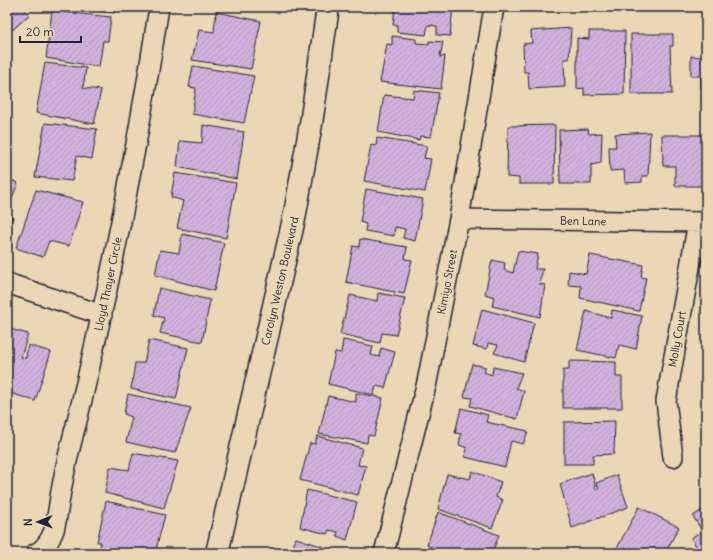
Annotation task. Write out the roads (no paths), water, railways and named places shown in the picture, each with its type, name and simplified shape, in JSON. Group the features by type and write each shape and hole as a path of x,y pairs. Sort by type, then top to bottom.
{"street":[{"name":"Lloyd Thayer Circle","path":"36,553 45,546 53,531 66,464 102,315 118,241 144,102 159,7"},
{"name":"Carolyn Weston Boulevard","path":"217,553 294,219 311,124 328,7"},
{"name":"Kimiyo Street","path":"384,553 427,382 459,219 494,7"},
{"name":"Ben Lane","path":"459,219 702,222"},
{"name":"Molly Court","path":"673,457 666,401 702,222"},
{"path":"7,283 102,315"}]}
